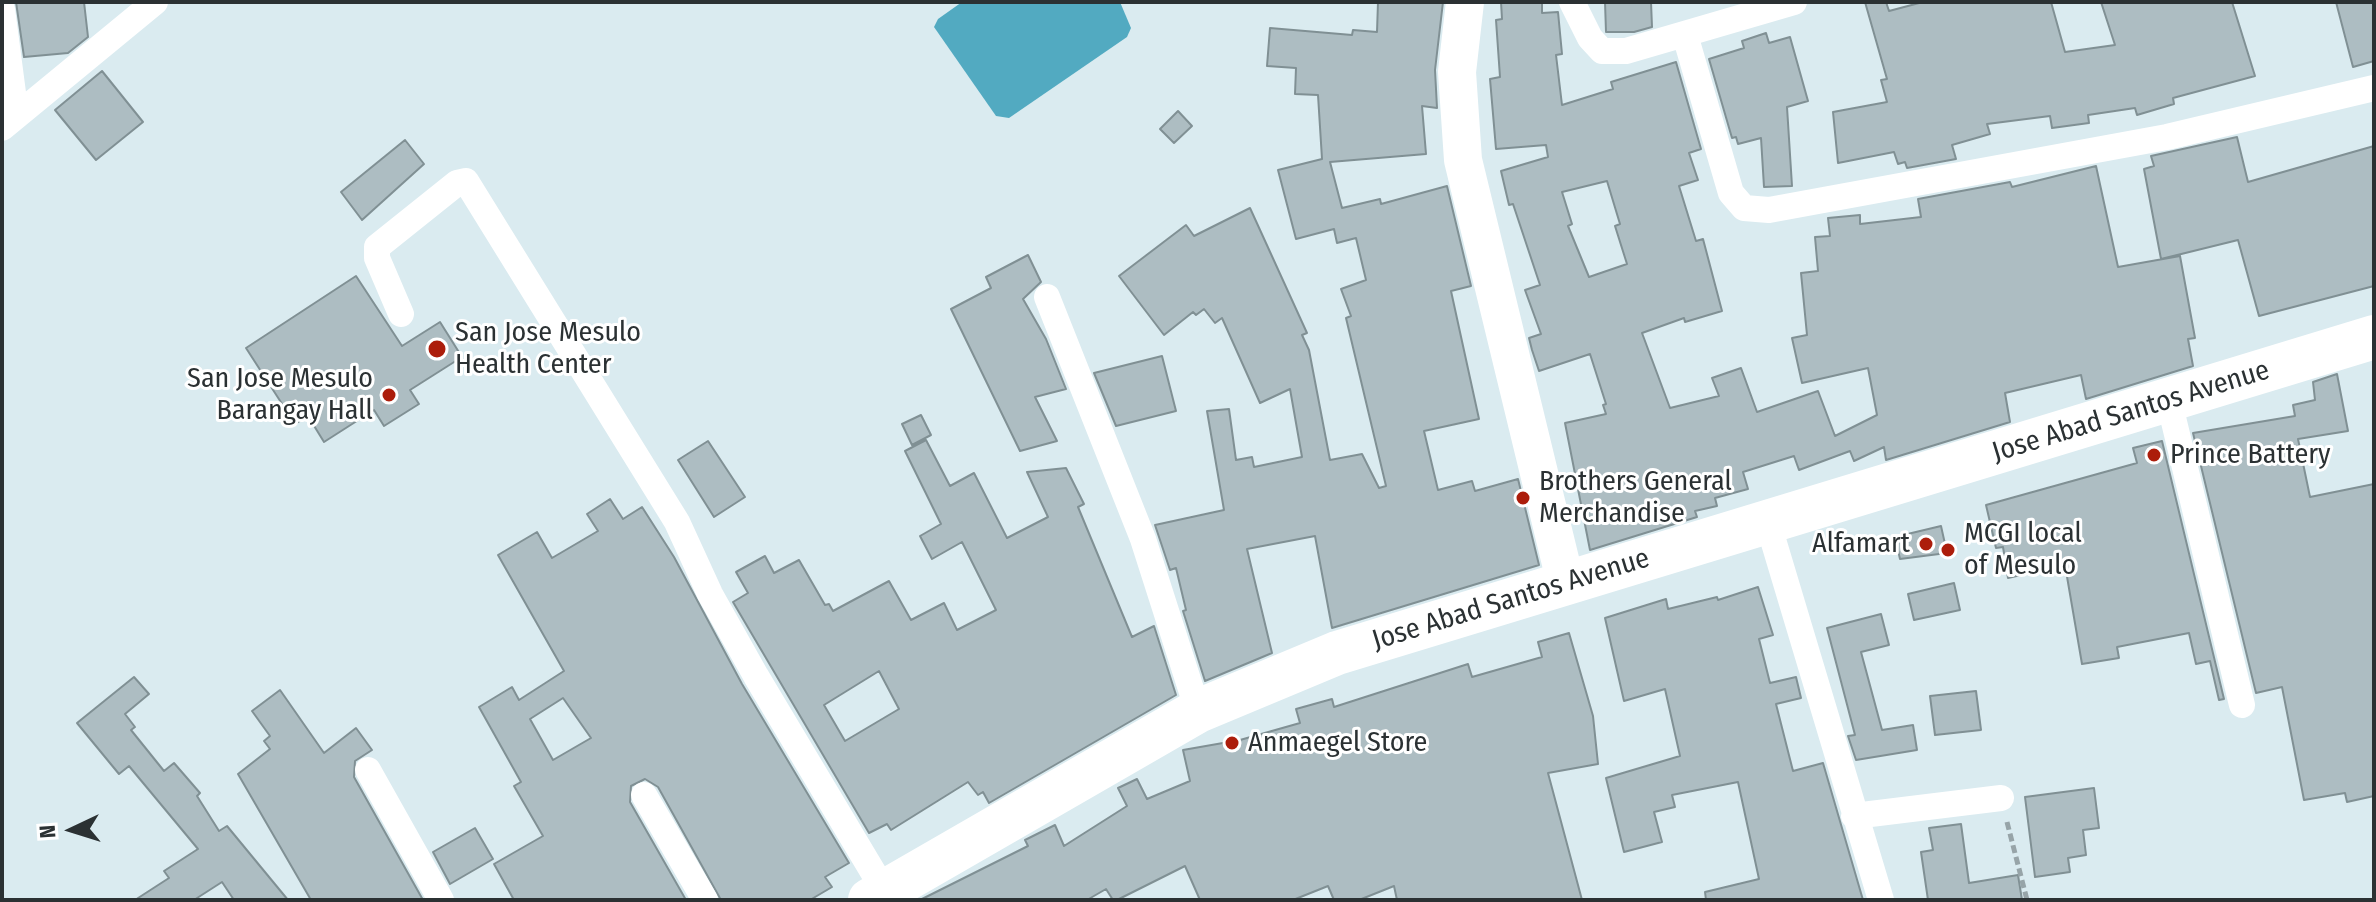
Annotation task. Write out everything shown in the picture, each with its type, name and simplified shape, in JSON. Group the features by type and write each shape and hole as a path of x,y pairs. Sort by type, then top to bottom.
{"highway":[{"name":"Jose Abad Santos Avenue","path":"877,896 1198,711 1337,653 2374,337"}],"main road":[{"path":"1465,2 1457,72 1463,160 1566,584"}],"street":[{"path":"9,122 155,2"},
{"path":"1572,2 1590,38 1602,51 1626,51 1794,2"},
{"path":"2,9 9,122"},
{"path":"1685,35 1731,193 1744,208 1769,210 2167,137 2374,88"},
{"path":"401,314 377,258 377,247 457,183 466,181 677,522 710,594 877,896"},
{"path":"1047,297 1143,539 1198,711"},
{"path":"2169,401 2242,705"},
{"path":"1768,523 1881,900"},
{"path":"368,770 441,900"},
{"path":"644,795 705,900"},
{"path":"1854,816 2001,798"}],"path":[{"path":"2001,798 2027,900"}],"water":[{"path":"962,2 1120,2 1131,28 1127,37 1009,118 996,116 934,27 938,19"}],"building":[{"path":"16,2 84,2 88,37 68,53 24,57"},
{"path":"1378,2 1443,2 1435,70 1437,108 1422,106 1426,154 1330,162 1342,208 1380,199 1381,204 1447,186 1471,286 1451,291 1479,419 1424,431 1438,490 1472,481 1475,491 1518,479 1539,565 1332,628 1315,536 1247,549 1272,653 1205,681 1183,611 1186,610 1176,568 1170,570 1155,525 1224,510 1207,411 1229,409 1236,460 1252,457 1254,467 1302,457 1290,389 1260,403 1222,318 1215,323 1204,309 1196,315 1193,312 1164,335 1119,276 1186,225 1194,236 1250,208 1307,333 1302,335 1309,350 1330,460 1362,454 1379,488 1386,486 1346,318 1351,316 1341,289 1366,280 1356,238 1337,243 1334,229 1296,239 1278,170 1322,159 1318,95 1295,94 1296,68 1267,66 1270,28 1352,35 1353,30 1377,32"},
{"path":"1501,2 1542,2 1542,13 1558,12 1562,54 1556,55 1562,105 1613,89 1611,82 1676,62 1701,149 1689,153 1698,180 1679,186 1696,241 1703,239 1722,311 1685,322 1684,318 1642,333 1670,408 1719,396 1712,378 1741,368 1757,412 1818,391 1835,436 1877,415 1868,368 1802,383 1792,338 1807,335 1801,273 1818,271 1815,237 1830,236 1828,218 1860,215 1860,224 1921,217 1918,199 2010,182 2012,187 2096,166 2118,267 2180,256 2195,338 2188,339 2193,366 2086,399 2081,375 2005,393 2010,422 1886,460 1884,447 1854,461 1850,451 1799,470 1794,456 1743,472 1748,489 1715,498 1717,506 1695,511 1697,517 1590,550 1565,423 1606,414 1603,405 1606,404 1590,354 1539,371 1532,350 1529,338 1541,334 1525,290 1540,285 1513,204 1509,205 1501,171 1548,157 1546,145 1496,149 1490,79 1500,77 1496,20 1502,19","holes":["1607,181 1620,224 1615,226 1627,264 1589,277 1568,226 1572,224 1562,192"]},
{"path":"1605,2 1651,2 1652,27 1634,32 1606,32"},
{"path":"1865,2 1886,2 1889,11 1923,2 2051,2 2065,52 2115,45 2101,2 2232,2 2255,76 2173,98 2174,104 2137,115 2135,108 2088,115 2089,123 2052,128 2050,116 1987,124 1990,134 1952,145 1956,159 1907,168 1905,162 1898,164 1894,152 1838,163 1833,112 1887,102 1881,80 1887,79"},
{"path":"2336,2 2374,2 2374,61 2353,67"},
{"path":"1766,33 1769,43 1790,37 1808,101 1787,107 1792,186 1764,187 1761,138 1738,144 1736,137 1732,138 1709,59 1744,48 1742,41"},
{"path":"102,71 143,122 96,160 55,110"},
{"path":"1178,111 1192,126 1174,143 1160,129"},
{"path":"2237,137 2248,182 2374,146 2374,286 2259,316 2238,240 2161,259 2144,169 2154,166 2151,156"},
{"path":"405,140 424,164 362,220 341,192"},
{"path":"1028,255 1041,282 1023,299 1046,339 1066,389 1035,397 1057,441 1020,451 951,309 991,288 986,277"},
{"path":"356,276 402,346 440,322 462,357 410,390 419,404 384,426 374,410 324,442 308,416 295,424 246,348"},
{"path":"1162,356 1176,411 1116,426 1094,373"},
{"path":"2337,374 2348,431 2298,439 2310,497 2374,484 2374,796 2347,802 2345,793 2304,800 2282,687 2256,693 2193,433 2295,416 2293,405 2315,400 2313,382"},
{"path":"921,415 931,435 912,445 902,424"},
{"path":"926,440 950,486 974,473 1007,538 1048,517 1027,472 1066,468 1084,504 1078,507 1132,637 1154,626 1176,695 989,803 983,792 978,795 968,782 891,830 887,824 869,833 733,602 748,593 736,572 765,556 774,573 799,560 825,605 829,604 833,611 889,581 911,620 944,603 957,630 996,610 962,542 932,559 920,536 941,524 905,451","holes":["879,671 899,709 845,741 824,705"]},
{"path":"708,441 745,497 714,517 678,460"},
{"path":"2162,441 2224,699 2219,700 2210,661 2196,664 2189,633 2117,647 2119,658 2082,664 2065,565 2008,578 2003,547 1996,548 1986,505 2137,463 2133,448"},
{"path":"610,499 623,519 642,507 674,557 742,684 849,863 825,877 832,887 810,900 721,900 658,787 645,779 631,786 630,802 686,900 514,900 494,864 543,836 514,786 521,782 479,707 512,687 519,700 564,671 498,555 537,532 552,558 598,531 587,514","holes":["563,698 591,738 553,760 530,719"]},
{"path":"1941,526 1947,553 1900,559 1895,537"},
{"path":"1954,583 1960,610 1914,620 1908,594"},
{"path":"1758,587 1773,635 1759,639 1770,683 1796,677 1801,698 1776,704 1793,771 1823,763 1863,900 1706,900 1705,892 1759,879 1738,782 1672,795 1675,807 1654,812 1662,842 1624,852 1606,778 1680,756 1665,689 1624,701 1605,618 1666,599 1668,609 1717,597 1718,600"},
{"path":"1881,614 1889,645 1861,652 1882,730 1913,725 1917,750 1856,760 1848,736 1855,735 1827,628"},
{"path":"1569,633 1593,716 1598,764 1548,773 1582,900 1397,900 1394,886 1359,900 1334,900 1328,886 1293,900 1200,900 1185,866 1117,900 1113,900 1106,889 1087,900 920,900 1028,846 1025,840 1055,825 1064,846 1127,806 1118,788 1137,779 1147,799 1190,781 1183,750 1240,740 1300,723 1296,709 1332,699 1334,707 1468,664 1472,677 1542,657 1538,642"},
{"path":"134,677 149,694 125,714 135,727 131,730 164,771 174,763 200,793 197,796 219,831 227,826 288,900 234,900 222,882 194,900 135,900 169,878 164,871 198,849 129,766 119,774 77,723"},
{"path":"280,690 324,753 356,728 372,750 355,761 354,777 423,900 311,900 238,774 270,749 264,741 270,736 252,711"},
{"path":"1976,691 1981,730 1935,735 1930,696"},
{"path":"2094,788 2099,828 2083,830 2086,855 2068,858 2070,872 2035,877 2025,797"},
{"path":"1961,824 1969,883 2018,875 2022,900 1928,900 1921,852 1933,850 1929,828"},
{"path":"475,828 493,859 450,884 433,852"}],"place":[{"name":"San Jose Mesulo Health Center","path":"437,349"},
{"name":"San Jose Mesulo Barangay Hall","path":"389,395"},
{"name":"Prince Battery","path":"2154,455"},
{"name":"Brothers General Merchandise","path":"1523,498"},
{"name":"Alfamart","path":"1926,544"},
{"name":"MCGI local of Mesulo","path":"1948,550"},
{"name":"Anmaegel Store","path":"1232,743"}]}
